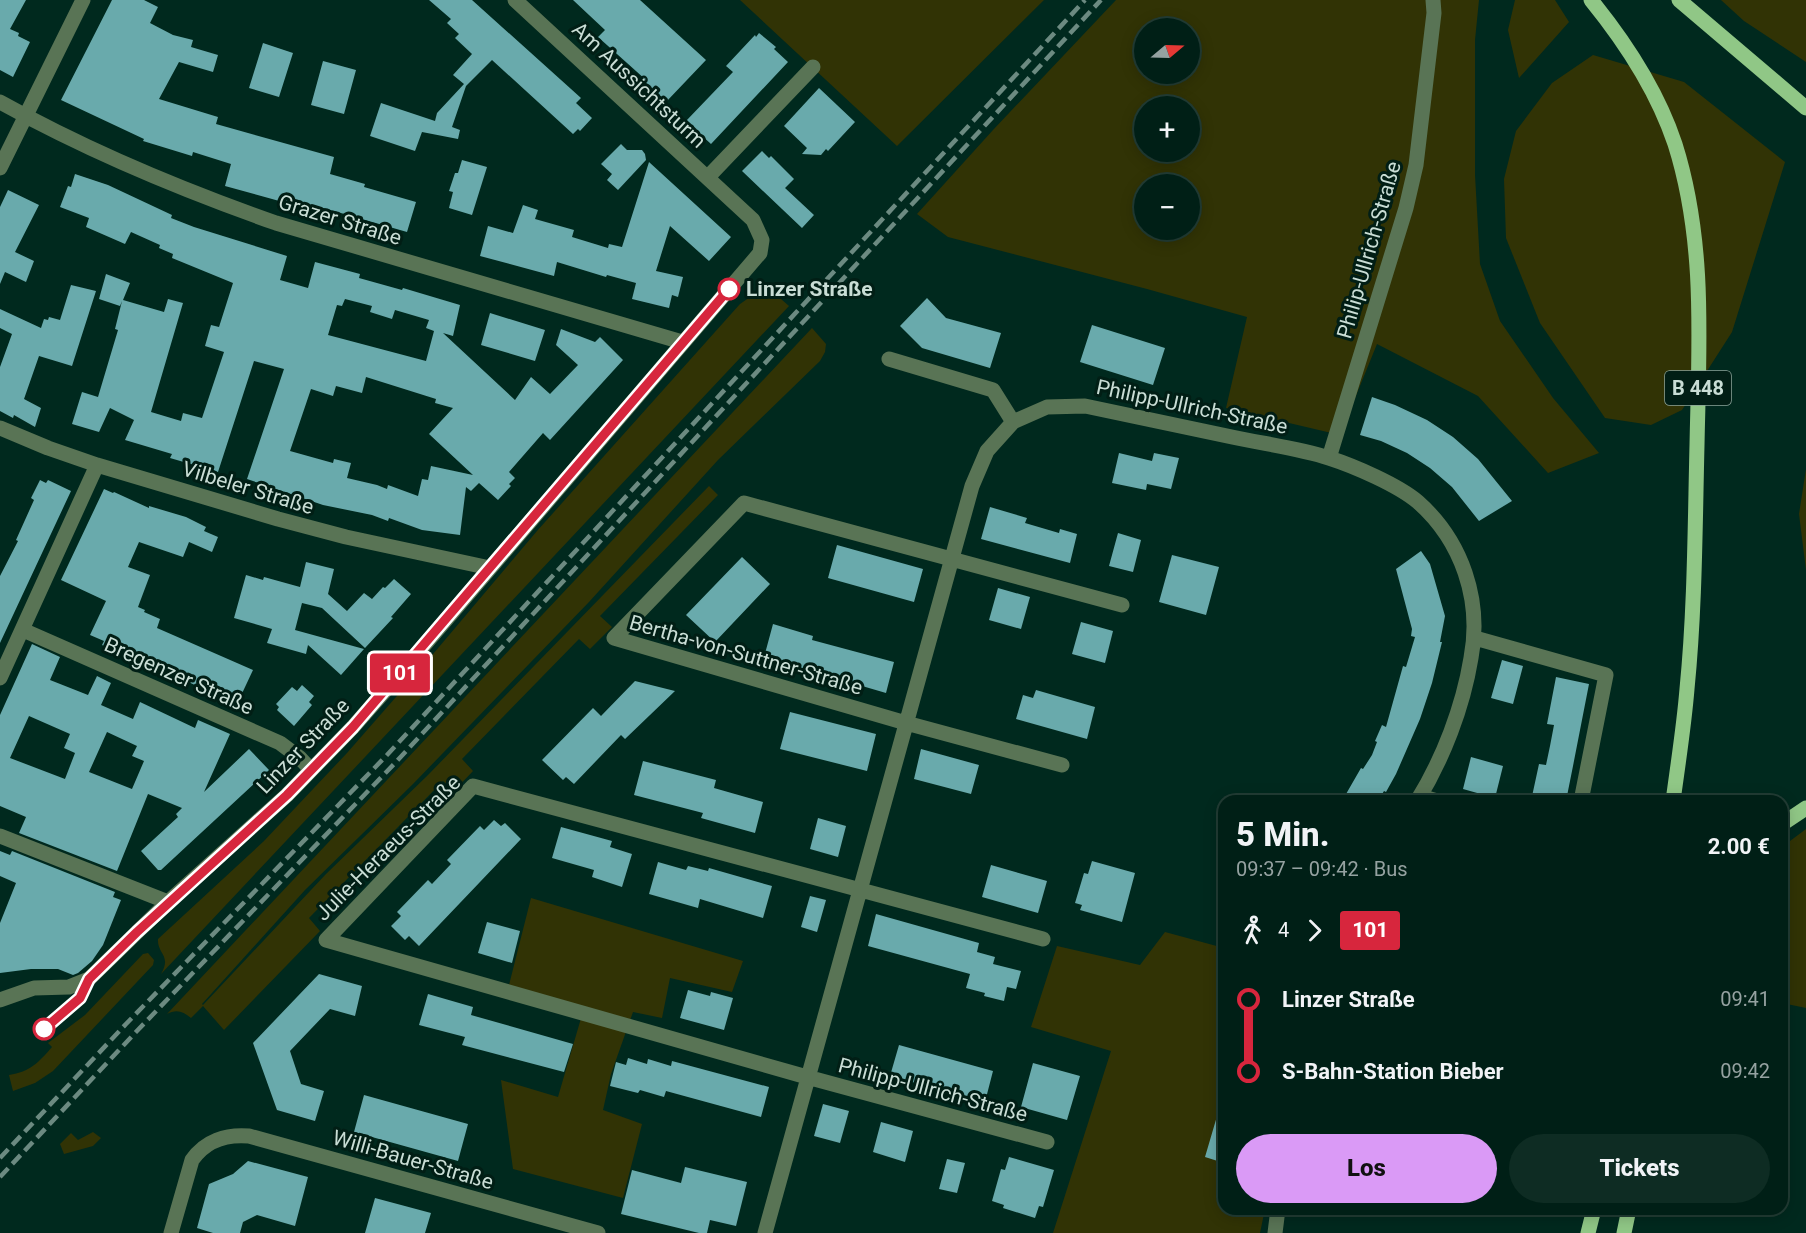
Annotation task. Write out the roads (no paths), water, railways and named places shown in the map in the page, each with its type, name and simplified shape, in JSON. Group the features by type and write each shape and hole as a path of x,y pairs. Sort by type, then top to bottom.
{"main road":[{"name":"B 448","path":"1591,0 1631,54 1650,86 1663,115 1684,176 1698,258 1699,357 1691,634 1688,688 1674,795"},
{"path":"1679,0 1806,108"},
{"path":"1788,820 1806,808"},
{"path":"1588,1233 1592,1215"},
{"path":"1624,1233 1628,1215"}],"street":[{"path":"0,168 83,0"},
{"name":"Am Aussichtsturm","path":"515,0 753,220 760,231 762,240 760,253"},
{"name":"Philip-Ullrich-Straße","path":"1329,458 1406,208 1416,165 1436,4"},
{"name":"Am Aussichtsturm","path":"708,177 813,67"},
{"name":"Grazer Straße","path":"0,102 151,175 266,220 682,342"},
{"name":"Linzer Straße","path":"0,1000 34,988 69,987 89,979 168,902 311,770 398,675 760,253"},
{"path":"890,359 993,390 1013,422"},
{"name":"Philipp-Ullrich-Straße","path":"765,1233 972,486 987,451 1013,422 1047,407 1085,406 1329,458 1386,482 1417,501 1439,523 1456,551 1468,580 1474,612 1475,638 1461,701 1436,764 1420,795"},
{"name":"Vilbeler Straße","path":"0,428 97,465 313,529 490,568"},
{"path":"0,678 97,465"},
{"name":"Bertha-von-Suttner-Straße","path":"906,723 614,638 744,503 951,559"},
{"path":"951,559 1122,605"},
{"name":"Bregenzer Straße","path":"23,630 280,743 300,758 311,770"},
{"path":"1475,638 1606,675 1582,795"},
{"path":"906,723 1062,765"},
{"name":"Julie-Heraeus-Straße","path":"807,1077 326,940 473,786 859,890"},
{"path":"0,836 168,902"},
{"path":"859,890 1042,939"},
{"name":"Philipp-Ullrich-Straße","path":"807,1077 1047,1142"},
{"name":"Willi-Bauer-Straße","path":"171,1233 192,1160 198,1151 217,1140 238,1135 249,1136 598,1233"},
{"path":"1275,1233 1277,1215"}],"railway":[{"path":"0,1158 126,1024 387,755 1085,0"},
{"path":"0,1177 396,762 1101,0"}],"place":[{"name":"Linzer Straße","path":"729,289"}]}
